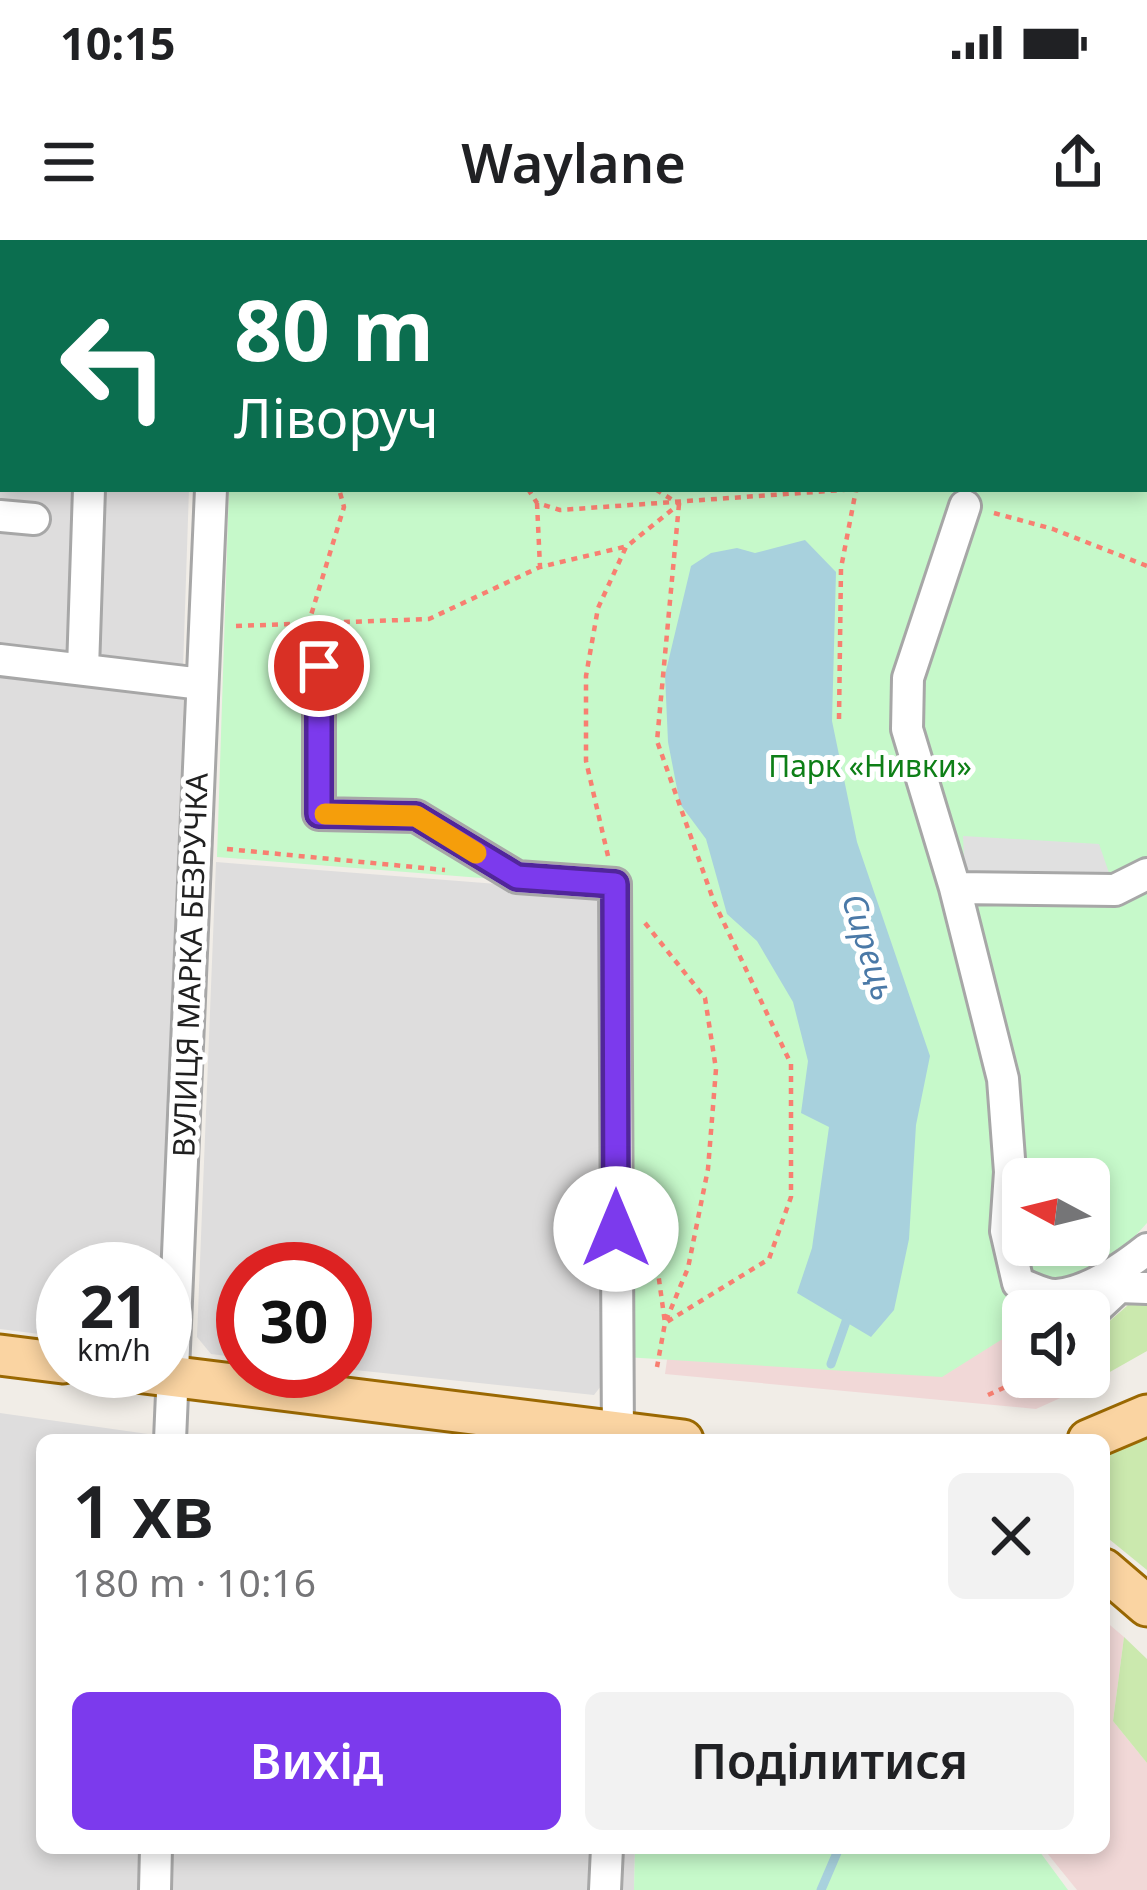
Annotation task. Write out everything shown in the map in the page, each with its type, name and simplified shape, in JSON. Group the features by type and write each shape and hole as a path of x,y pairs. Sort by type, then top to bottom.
{"main road":[{"path":"0,1355 36,1360"},
{"path":"192,1379 603,1434"},
{"path":"1102,1434 1147,1415"},
{"path":"1110,1574 1147,1606"}],"street":[{"path":"83,669 89,492"},
{"name":"ВУЛИЦЯ МАРКА БЕЗРУЧКА","path":"180,1242 211,492"},
{"path":"965,506 908,678 907,729 956,888 1003,1079 1010,1172 1006,1231 1018,1282 1054,1296 1089,1285 1147,1249"},
{"path":"0,515 34,519"},
{"path":"0,660 202,684"},
{"path":"319,666 319,814 416,816 517,877 615,884 618,1434"},
{"path":"956,888 1115,890 1147,874"},
{"path":"1110,1295 1119,1287 1147,1288"},
{"name":"ВУЛИЦЯ МАРКА БЕЗРУЧКА","path":"170,1434 173,1398"},
{"path":"155,1890 156,1854"},
{"path":"605,1890 607,1854"}],"path":[{"path":"308,625 344,507 340,492"},
{"path":"530,492 537,502 540,567"},
{"path":"660,492 679,504"},
{"path":"537,502 560,510 821,492"},
{"path":"839,719 841,568 855,492"},
{"path":"236,626 429,619 540,567 626,547 679,504"},
{"path":"665,1323 770,1258 791,1197 791,1064 714,902 657,741 679,504"},
{"path":"965,506 1053,529 1147,566"},
{"path":"626,547 598,608 586,676 586,761 615,884 705,998 716,1069 708,1169 688,1268 665,1323 657,1367"},
{"path":"227,849 450,870"},
{"path":"988,1395 1002,1389"}],"shaded area":[{"path":"0,492 189,492 183,669 0,648"},
{"path":"0,669 184,690 162,1242 36,1242 36,1334 0,1329"},
{"path":"963,836 1099,844 1115,890 965,888"},
{"path":"216,862 611,893 608,1377 594,1395 372,1372 372,1242 216,1242 216,1355 197,1337"},
{"path":"1002,1314 1002,1398 1060,1398 1036,1409 665,1374 672,1324 890,1345"},
{"path":"0,1413 148,1434 36,1434 36,1854 635,1854 634,1890 0,1890"},
{"path":"1110,1625 1124,1637 1113,1721 1147,1763 1147,1890 1077,1890 1048,1854 1110,1854"}],"green space":[{"name":"Парк «Нивки»","path":"229,492 1147,492 1147,1223 1110,1264 1110,1158 1002,1158 1002,1266 1108,1266 1081,1290 1002,1290 1002,1339 942,1377 625,1357 621,889 217,857"},
{"path":"1143,1292 1147,1295 1147,1351 1110,1372 1110,1321"},
{"path":"1147,1430 1147,1570 1110,1540 1110,1449"},
{"path":"1124,1637 1147,1659 1147,1763 1113,1721"},
{"path":"635,1854 1041,1854 1068,1890 634,1890"}],"water":[{"path":"805,540 836,572 832,721 857,842 930,1056 916,1125 909,1239 894,1310 871,1337 797,1293 812,1248 829,1127 801,1113 808,1061 793,1002 757,941 727,914 706,839 680,804 668,742 665,675 691,566 711,553 737,548 755,553"}],"waterway":[{"name":"Сирець","path":"831,1364 849,1313"},
{"name":"Сирець","path":"821,1890 836,1854"}],"slow traffic":[{"path":"325,814 416,816 476,853"}],"route":[{"path":"319,666 319,814 416,816 517,877 615,884 616,1229"}]}
